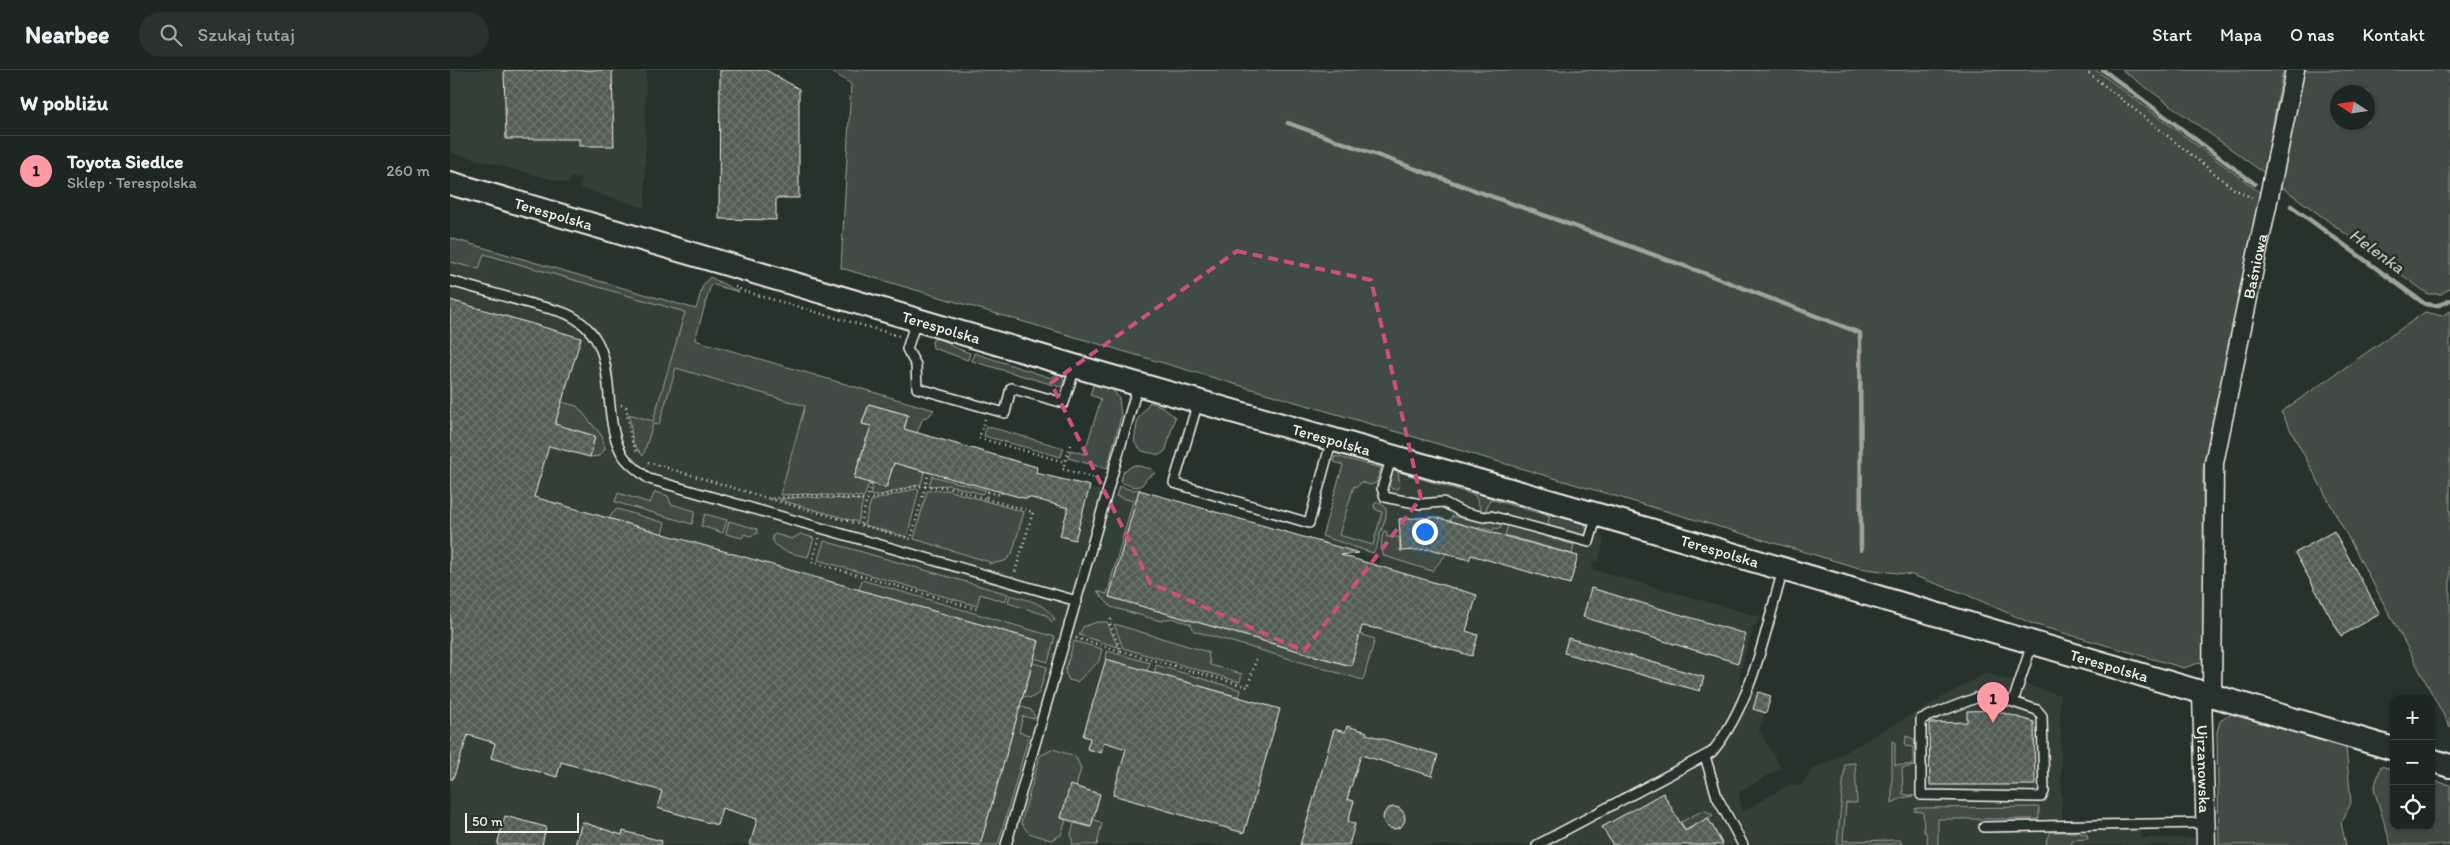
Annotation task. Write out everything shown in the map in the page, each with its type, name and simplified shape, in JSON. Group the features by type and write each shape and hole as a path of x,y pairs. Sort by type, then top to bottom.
{"street":[{"name":"Baśniowa","path":"2207,695 2214,462 2295,70"},
{"name":"Terespolska","path":"450,183 916,318 1138,385 1597,515 2390,748"},
{"name":"Ujrzanowska","path":"2206,845 2207,695"},
{"path":"2435,761 2450,766"}],"lane":[{"path":"450,281 569,315 580,321 599,342 605,358 615,437 620,452 649,479 1077,601"},
{"path":"916,318 907,349 916,365 917,388 1005,412 1011,388 1064,403 1075,366"},
{"path":"1006,845 1138,385"},
{"path":"1198,402 1174,483 1309,523 1332,439"},
{"path":"1392,456 1382,488 1385,496 1389,498 1421,504 1443,502 1462,512 1484,517 1491,516 1589,542 1597,515"},
{"path":"1537,845 1712,752 1729,732 1748,689 1783,570"},
{"path":"2013,702 2032,643"},
{"path":"1992,696 2013,702 2037,710 2042,716 2044,792 2041,797 1921,795 1921,720 1976,698 1992,696"},
{"path":"1705,756 1717,797 1743,845"},
{"path":"1984,827 2205,823"}],"path":[{"path":"2085,70 2234,189 2252,198 2268,202"},
{"path":"610,402 626,407 630,438 638,454"},
{"path":"988,408 980,438 1065,462"},
{"path":"1070,445 1063,469 1111,483"},
{"path":"644,460 770,499 911,539 929,472"},
{"path":"860,524 871,484"},
{"path":"770,499 806,495 867,500 917,486 924,488 948,487 1033,512 1012,583"},
{"path":"986,498 988,492 1001,495 1002,492"},
{"path":"822,528 812,562 977,609"},
{"path":"1112,616 1110,624 1121,651"},
{"path":"1067,635 1248,687 1256,659"}],"highlighted area":[{"path":"1237,251 1371,280 1421,498 1304,651 1150,583 1051,383"}],"shaded area":[{"path":"450,70 646,70 645,208 579,188 582,180 571,177 569,184 450,152"},
{"path":"829,70 2096,70 2262,194 2203,469 2204,661 2184,668 2033,624 1965,594 1912,575 1859,568 841,268 851,84"},
{"path":"2122,70 2283,70 2264,173"},
{"path":"2304,70 2450,70 2450,288 2441,294 2428,294 2279,185"},
{"path":"450,238 693,308 676,366 862,423 869,404 908,415 903,434 917,433 1037,467 1036,473 1136,500 1109,600 1350,667 1381,559 1320,542 1343,465 1334,462 1335,456 1601,530 1599,536 1604,538 1599,561 1594,560 1592,569 1761,617 1753,629 1741,668 1739,686 1771,696 1759,730 1781,768 1739,792 1742,812 1790,784 1801,786 1811,771 1986,673 2060,695 2062,819 2141,818 2141,838 2194,838 2194,845 450,845"},
{"path":"450,238 696,309 703,285 710,277 739,292 711,284 695,340 934,410 929,416 923,418 917,433 903,434 908,415 869,404 862,423 875,427 866,439 854,478 869,483 864,497 808,494 780,495 805,406 676,368 659,425 653,424 643,456 633,443 629,414 653,421 685,312 484,254 479,269 450,262"},
{"path":"2450,311 2450,727 2435,699 2435,695 2433,695 2281,412 2425,312 2442,316"},
{"path":"938,337 949,342 951,346 970,353 968,360 933,348 932,341"},
{"path":"974,353 1051,378 1061,372 1064,380 1063,385 1060,387 972,361"},
{"path":"1094,383 1113,390 1119,398 1121,417 1107,469 1068,458 1071,450 1084,454 1101,399 1090,395"},
{"path":"561,402 577,406 602,436 605,449 599,456 590,457 595,436 568,428 553,431"},
{"path":"1150,402 1161,406 1175,417 1166,450 1160,455 1142,451 1134,442 1138,419"},
{"path":"986,426 1064,448 1061,457 984,436"},
{"path":"898,450 911,453 907,467 925,471 921,484 877,496 870,495 873,484 886,488"},
{"path":"1335,456 1381,468 1376,483 1370,485 1361,482 1357,487 1354,486 1339,535 1373,545 1382,512 1375,509 1374,505 1377,502 1382,504 1385,507 1386,516 1373,553 1322,536 1343,465 1334,462"},
{"path":"1134,465 1152,469 1156,473 1148,477 1141,486 1134,487 1120,482 1124,471"},
{"path":"1397,468 1581,519 1585,523 1587,531 1583,536 1580,536 1550,527 1548,522 1550,516 1490,499 1486,510 1482,512 1475,495 1398,472 1400,485 1397,489 1392,489 1389,485 1391,474"},
{"path":"932,476 986,490 982,494 949,485 929,486"},
{"path":"1119,486 1132,490 1140,489 1109,597 1350,666 1360,634 1375,639 1363,680 1194,631 1191,624 1171,618 1161,621 1111,607 1097,591 1107,594 1133,501 1116,496"},
{"path":"915,489 919,490 907,537 864,525 871,501"},
{"path":"947,490 1024,512 1012,554 1005,561 989,564 990,562 914,539 927,491"},
{"path":"655,492 668,496 671,504 695,511 692,524 615,502 618,493 650,503"},
{"path":"806,497 863,500 858,522 780,500"},
{"path":"617,509 665,523 662,534 610,519"},
{"path":"705,514 727,520 723,533 701,526"},
{"path":"1452,516 1485,523 1489,520 1502,524 1500,529 1494,528 1493,531 1479,527 1478,529 1450,521"},
{"path":"729,521 757,529 758,533 750,536 744,534 742,538 726,534"},
{"path":"1508,525 1574,545 1572,554 1505,535"},
{"path":"1384,531 1387,532 1387,537 1399,537 1400,551 1431,549 1447,553 1432,571 1384,556 1381,544"},
{"path":"775,534 792,539 800,534 814,538 808,557 776,546 772,536"},
{"path":"824,541 1008,594 1005,602 980,594 977,606 818,560"},
{"path":"862,580 1055,637 1048,662 1034,658 1039,641 859,590"},
{"path":"1010,595 1042,606 1055,620 1052,622 1046,615 1008,603"},
{"path":"1097,622 1107,622 1118,647 1079,635 1083,627"},
{"path":"1114,624 1208,652 1210,665 1242,674 1240,682 1123,648"},
{"path":"1074,641 1102,649 1099,661 1077,682 1069,680 1065,672"},
{"path":"1107,651 1150,663 1147,671 1106,659"},
{"path":"1033,663 1047,667 1039,693 1031,698 1023,696"},
{"path":"1156,665 1241,690 1239,697 1154,673"},
{"path":"1020,706 1031,710 1035,717 1034,719 1023,716 1019,732 1029,735 998,845 980,845"},
{"path":"2235,712 2346,748 2351,803 2341,823 2346,845 2219,845 2217,732 2220,721"},
{"path":"1906,736 1914,739 1916,766 1902,768 1903,794 1914,796 1902,798 1892,803 1892,741 1895,742 1895,765 1913,765 1913,747 1905,746"},
{"path":"1053,749 1075,756 1081,768 1076,787 1070,786 1061,818 1066,820 1061,835 1051,840 1029,833 1021,823 1040,756"},
{"path":"1855,763 1857,803 1846,803 1843,841 1900,840 1902,844 1837,844 1845,764"},
{"path":"2381,766 2390,769 2390,830 2435,830 2435,781 2450,785 2450,845 2391,845 2374,789"},
{"path":"2039,807 2039,819 1938,819 1938,845 1928,845 1926,832 1924,832 1923,812 1914,811 1916,808"},
{"path":"1704,810 1713,815 1686,830 1681,822"},
{"path":"1093,819 1102,823 1097,845 1073,845 1071,835 1074,823 1090,827"},
{"path":"2051,832 2078,832 2087,835 2088,839 2072,840 2072,845 2046,845 2047,838"}],"building":[{"path":"504,70 612,70 614,146 579,146 579,139 506,139"},
{"path":"720,70 766,70 799,89 799,198 776,198 776,220 719,219"},
{"path":"450,300 581,338 555,424 595,436 590,457 549,446 534,497 1039,641 980,845 750,845 757,819 722,808 717,825 657,808 662,791 561,762 557,777 491,758 495,743 468,735 453,779 450,779"},
{"path":"869,404 908,415 904,429 1037,467 1036,473 1090,486 1075,540 1060,536 1068,508 1028,497 1027,499 894,463 886,488 854,478 871,426 862,424"},
{"path":"1139,490 1359,553 1341,555 1477,595 1466,631 1478,635 1472,656 1379,629 1362,626 1351,666 1109,597"},
{"path":"1435,517 1578,556 1570,584 1471,555 1469,560 1431,549 1401,551 1399,519"},
{"path":"2334,531 2380,614 2341,636 2295,553"},
{"path":"1591,588 1746,634 1738,663 1583,617"},
{"path":"1568,638 1704,677 1700,691 1564,653"},
{"path":"1106,659 1280,709 1244,833 1113,795 1126,749 1104,742 1101,753 1087,749 1090,738 1083,736"},
{"path":"1758,692 1771,696 1766,713 1753,709"},
{"path":"1994,710 2034,722 2035,785 1930,785 1929,723 1967,722 1967,711"},
{"path":"1347,726 1367,732 1366,734 1438,755 1432,776 1361,755 1347,799 1354,801 1348,821 1355,824 1349,845 1300,845 1334,729 1345,732"},
{"path":"1070,785 1100,794 1091,827 1061,818"},
{"path":"1663,793 1685,831 1708,818 1723,845 1613,845 1602,827"},
{"path":"1390,807 1398,807 1405,814 1405,822 1398,829 1390,829 1383,822 1383,814"},
{"path":"505,816 546,827 542,845 497,845"},
{"path":"582,822 622,835 623,831 662,841 661,845 575,845"}],"waterway":[{"name":"Helenka","path":"2103,70 2255,184"},
{"path":"1288,123 1704,273 1860,333 1861,550"},
{"name":"Helenka","path":"2291,206 2425,304 2438,305 2450,300"}],"place":[{"name":"Toyota Siedlce","path":"1993,723"}]}
